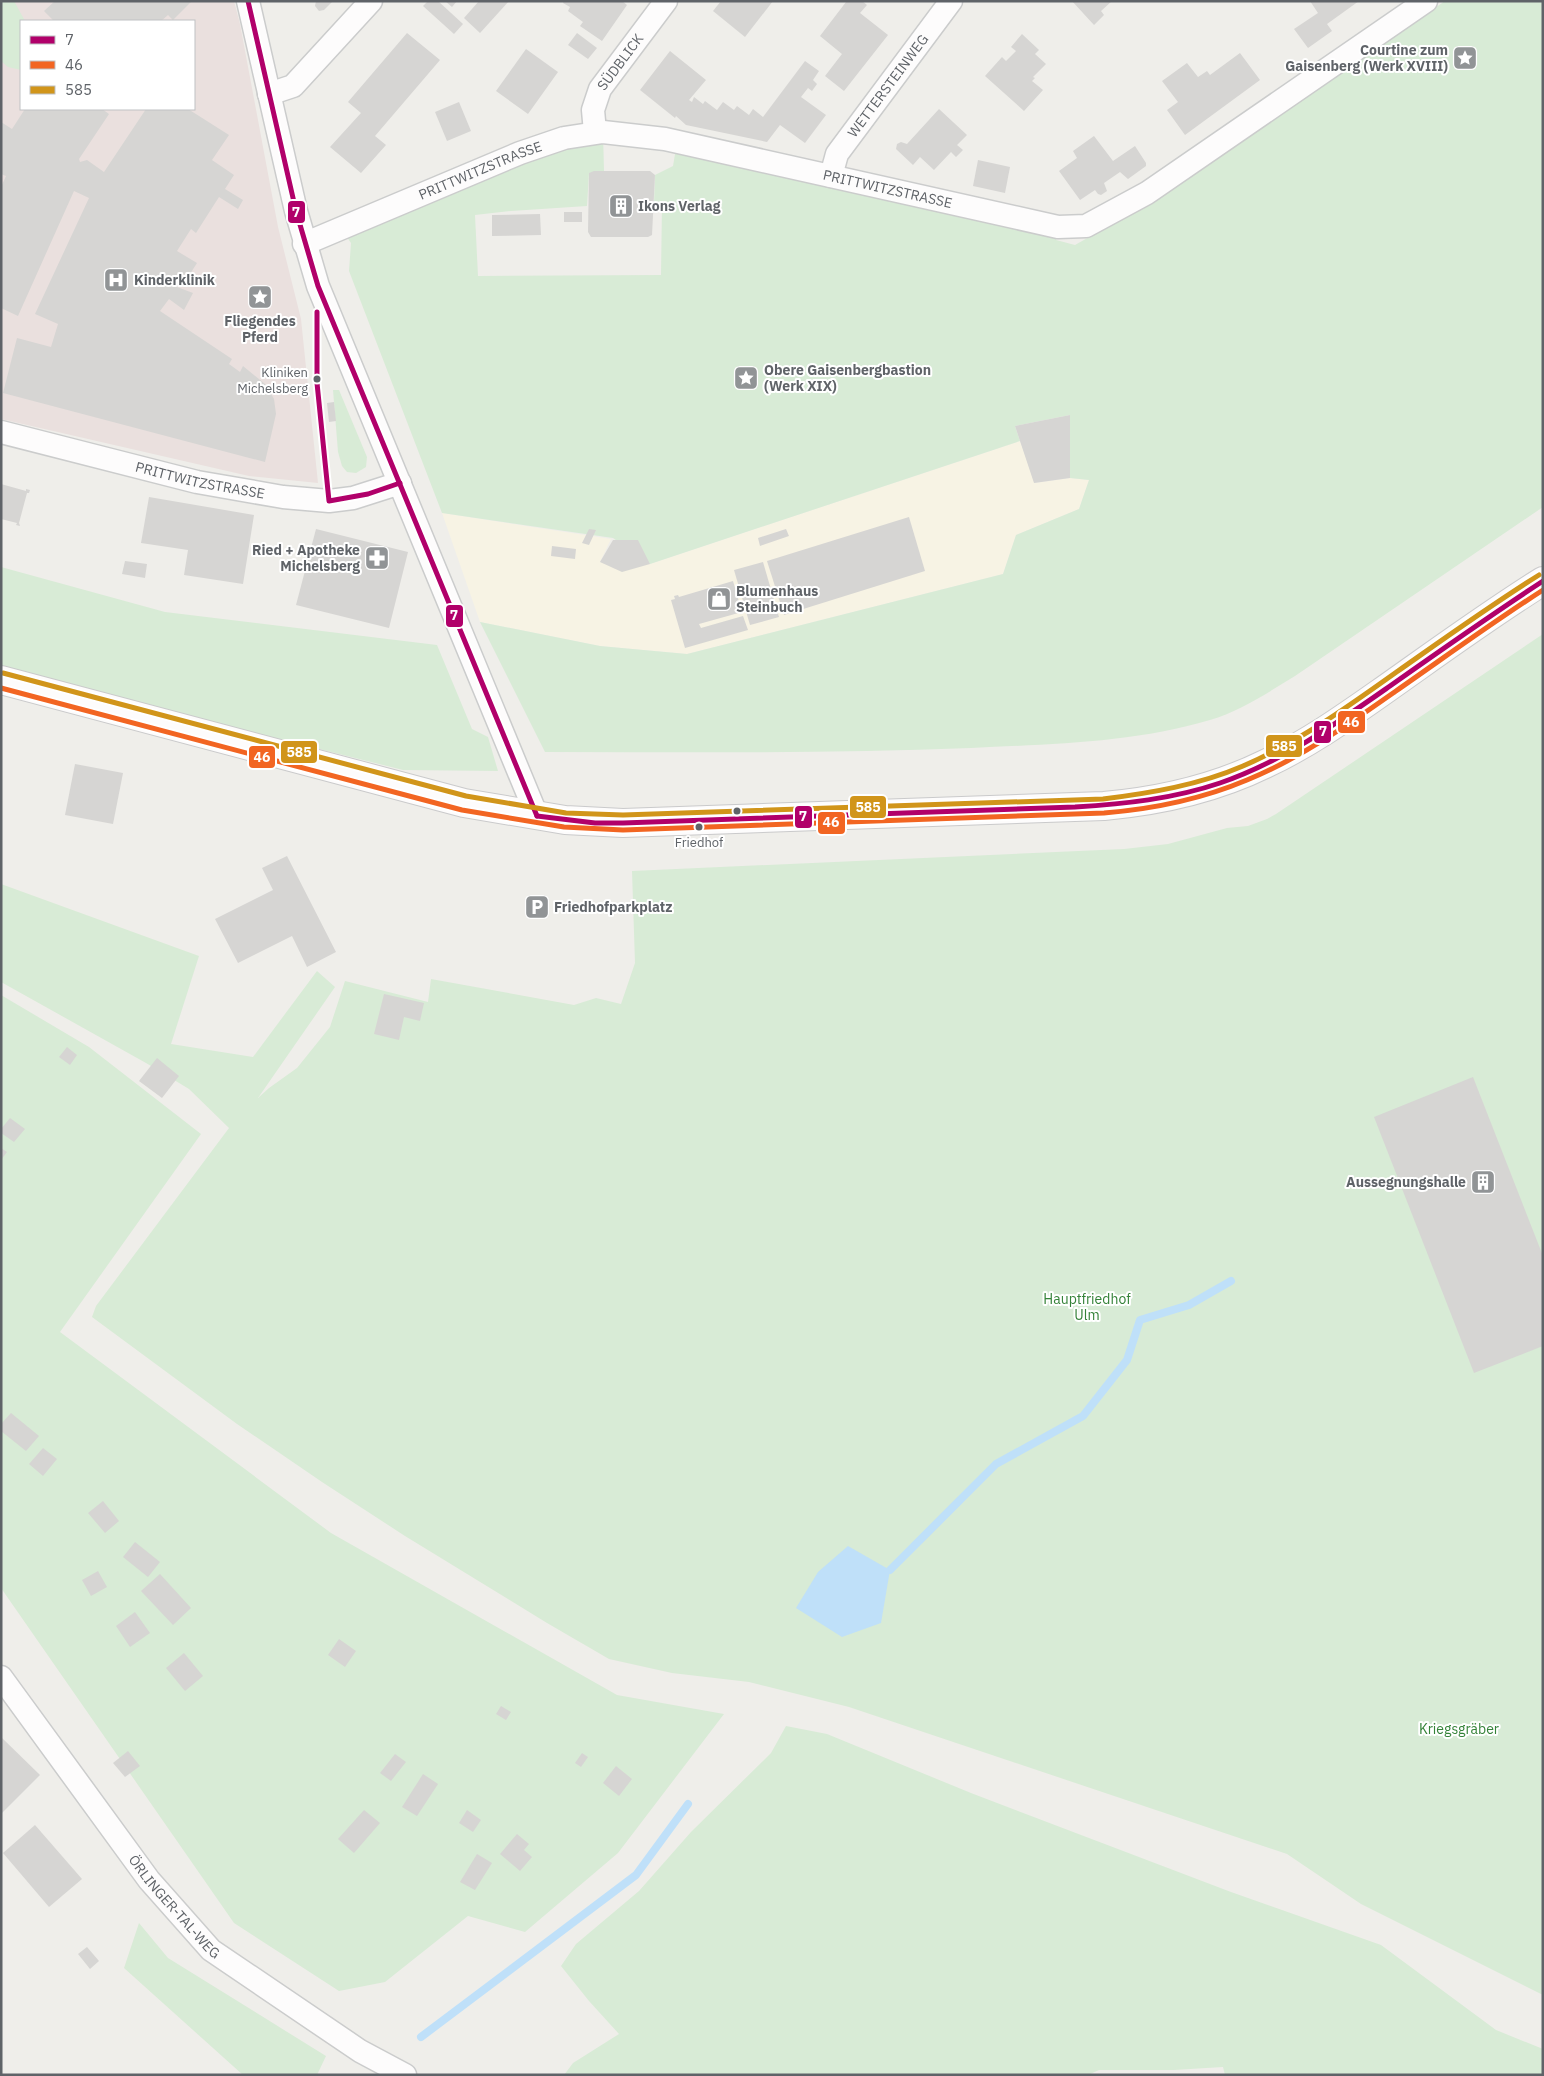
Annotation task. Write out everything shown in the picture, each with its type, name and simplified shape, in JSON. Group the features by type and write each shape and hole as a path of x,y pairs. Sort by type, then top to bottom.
{"main road":[{"path":"1,680 445,798 537,816 595,823 1075,807 1142,802 1240,775 1302,744 1336,723 1543,581"}],"street":[{"path":"248,1 304,244 318,286 537,816"},
{"path":"269,94 293,86 371,1"},
{"name":"SÜDBLICK","path":"595,132 593,110 600,89 666,1"},
{"name":"WETTERSTEINWEG","path":"831,176 837,154 952,1"},
{"name":"PRITTWITZSTRASSE","path":"304,244 520,154 564,138 595,132 665,139 1058,227 1086,226 1147,193 1426,1"},
{"name":"PRITTWITZSTRASSE","path":"1,432 197,482 283,497 329,500 353,498 400,483"},
{"name":"ÖRLINGER-TAL-WEG","path":"1,1677 150,1880 211,1950 360,2051 405,2075"}],"shaded area":[{"name":"Kliniken Michelsberg","path":"1,1 234,1 278,227 301,319 318,483 249,476 1,419"},
{"path":"1020,441 1035,483 1070,478 1089,480 1079,509 1016,535 1003,574 687,654 600,646 480,622 442,513 611,539 600,562 650,564"}],"green space":[{"path":"1,1 14,1 24,20 20,20 20,70 8,67 1,61"},
{"path":"1445,1 1543,1 1543,507 1295,676 1232,712 1181,728 1151,734 1092,741 918,750 545,752 480,622 600,646 687,654 1003,574 1016,535 1079,509 1089,480 1070,478 1070,415 1015,426 1020,441 650,564 613,538 442,513 349,271 351,243 342,230 603,132 604,171 589,173 587,206 475,215 478,276 661,275 662,205 654,203 655,175 673,166 677,142 1058,227 1056,240 1075,245 1148,204"},
{"path":"333,390 339,390 367,457 366,467 356,473 347,472 342,466 338,452"},
{"path":"1,567 165,612 437,645 472,729 488,737 498,771 403,770 227,726 1,676"},
{"name":"Hauptfriedhof Ulm","path":"1543,634 1543,1995 1361,1904 1287,1854 849,1707 749,1682 672,1673 609,1659 405,1536 322,1482 237,1424 92,1317 96,1306 229,1128 189,1089 1,982 1,884 199,956 171,1044 253,1057 317,971 335,987 258,1098 297,1068 330,1027 345,981 428,1002 431,979 574,1005 596,998 621,1004 635,963 632,871 1124,849 1168,844 1227,828 1248,826 1276,814"},
{"path":"1,995 89,1047 201,1134 60,1332 331,1533 617,1695 724,1714 618,1853 525,1932 468,1916 385,1982 339,1991 234,1923 1,1588"},
{"path":"786,1726 827,1734 971,1793 1231,1892 1381,1945 1496,2030 1543,2049 1543,2075 1225,2075 1223,2067 1174,2070 1099,2070 1088,2075 564,2075 573,2063 619,2034 561,1966 576,1944 639,1891 691,1832 771,1753"},
{"path":"139,1923 168,1958 326,2056 317,2075 243,2075 124,1968"}],"water":[{"path":"848,1546 890,1570 881,1623 842,1637 796,1608 818,1572"}],"building":[{"path":"55,1 192,1 173,20 168,15 162,20 53,20 44,11"},
{"path":"316,1 333,1 324,10 319,11 315,6"},
{"path":"428,1 438,1 463,24 454,34 423,6"},
{"path":"445,1 457,1 452,7"},
{"path":"479,1 509,1 480,33 464,18"},
{"path":"564,1 622,1 627,5 602,41 580,26 583,22 568,11 570,7 563,3"},
{"path":"721,1 773,1 745,37 713,11"},
{"path":"862,1 867,5 860,13 888,35 844,91 825,76 842,54 820,36 846,2"},
{"path":"1072,1 1112,1 1101,11 1104,15 1094,25"},
{"path":"1310,1 1359,1 1327,24 1332,31 1308,48 1294,29 1318,13"},
{"path":"407,33 440,60 375,136 386,145 361,173 330,147 361,113 348,102"},
{"path":"577,33 597,48 588,59 568,45"},
{"path":"1022,34 1039,50 1035,54 1046,64 1033,77 1035,78 1032,81 1043,90 1024,111 985,76 1002,57 1006,61 1016,51 1011,47"},
{"path":"526,49 558,72 528,114 496,91"},
{"path":"670,51 706,80 689,100 692,102 694,97 703,104 705,101 717,110 723,102 734,110 737,106 749,115 753,109 763,117 805,61 819,71 813,80 817,84 812,91 808,88 801,97 826,115 805,143 780,125 767,142 686,125 640,90"},
{"path":"1240,53 1260,80 1185,135 1167,110 1178,102 1162,81 1187,63 1198,77 1207,71 1210,75"},
{"path":"459,102 471,131 447,141 435,112"},
{"path":"939,109 967,135 957,145 963,150 956,157 951,152 934,170 920,157 913,165 896,149 897,144 901,142 907,144"},
{"name":"Kinderklinik","path":"24,110 103,110 109,114 79,159 80,162 87,160 104,172 145,110 190,110 229,135 212,160 234,175 225,189 243,200 238,209 219,197 196,233 191,229 177,251 197,263 190,274 186,272 177,287 193,293 184,310 169,299 160,311 232,359 229,364 240,372 243,366 265,384 274,399 276,414 265,462 3,393 17,338 51,347 58,324 35,314 89,198 74,191 18,316 1,308 1,187 6,176 1,174 1,122 12,129"},
{"path":"1094,136 1113,161 1135,146 1146,166 1128,179 1120,172 1104,183 1107,191 1101,195 1095,190 1080,200 1059,171 1077,158 1073,151"},
{"path":"978,160 1010,167 1005,193 973,186"},
{"name":"Ikons Verlag","path":"594,171 650,171 655,175 652,235 648,237 591,237 588,232 589,173"},
{"path":"564,212 582,212 582,222 564,222"},
{"path":"540,214 541,235 492,236 492,215"},
{"path":"334,402 336,421 329,422 327,403"},
{"path":"1070,415 1070,478 1034,483 1015,426"},
{"path":"1,484 26,491 26,489 30,490 27,493 19,523 20,526 16,525 17,523 1,519"},
{"path":"149,497 254,515 243,584 184,575 188,550 141,543"},
{"path":"909,517 925,571 784,615 767,561"},
{"path":"316,529 408,552 389,628 296,605"},
{"path":"589,529 596,530 589,545 582,543"},
{"path":"786,529 789,536 760,546 758,538"},
{"path":"613,540 638,540 650,564 622,572 600,562"},
{"path":"552,546 576,549 575,559 551,556"},
{"path":"125,561 147,564 145,578 122,574"},
{"path":"763,562 779,617 750,625 734,570"},
{"path":"733,581 742,612 699,624 701,628 743,616 748,630 685,648 671,600 675,599 674,596 678,595 679,597"},
{"path":"75,764 123,773 113,824 65,815"},
{"path":"287,856 336,952 307,967 292,936 238,963 215,919 273,890 262,868"},
{"path":"384,994 424,1003 420,1021 404,1017 399,1040 374,1034"},
{"path":"67,1047 77,1055 70,1065 59,1057"},
{"path":"157,1058 179,1076 162,1098 139,1081"},
{"path":"1473,1077 1543,1256 1543,1346 1474,1373 1374,1117"},
{"path":"10,1118 25,1129 14,1142 1,1133 1,1129"},
{"path":"1,1148 7,1152 1,1160"},
{"path":"11,1413 39,1436 26,1451 1,1431 1,1424"},
{"path":"43,1448 57,1459 43,1476 29,1464"},
{"path":"103,1501 119,1521 105,1533 88,1513"},
{"path":"135,1542 160,1562 148,1577 123,1557"},
{"path":"98,1571 107,1587 91,1596 82,1580"},
{"path":"160,1574 191,1608 173,1625 141,1591"},
{"path":"135,1612 150,1633 130,1647 116,1626"},
{"path":"339,1639 356,1651 345,1667 328,1655"},
{"path":"184,1653 203,1676 185,1691 166,1668"},
{"path":"501,1706 511,1712 506,1720 496,1714"},
{"path":"1,1737 40,1775 1,1814"},
{"path":"128,1751 140,1766 125,1777 113,1763"},
{"path":"582,1753 588,1757 581,1767 575,1763"},
{"path":"395,1754 406,1762 391,1781 380,1773"},
{"path":"616,1766 632,1779 619,1796 603,1783"},
{"path":"423,1774 438,1784 417,1816 402,1807"},
{"path":"364,1810 380,1823 354,1853 338,1839"},
{"path":"467,1810 481,1820 473,1832 459,1823"},
{"path":"35,1825 82,1879 49,1907 3,1853"},
{"path":"517,1834 529,1844 524,1850 532,1857 520,1871 500,1854"},
{"path":"477,1854 492,1863 475,1890 460,1882"},
{"path":"87,1947 99,1961 90,1969 78,1954"}],"waterway":[{"path":"890,1570 996,1464 1083,1416 1127,1360 1140,1320 1189,1305 1231,1281"},
{"path":"421,2037 636,1875 688,1804"}],"transit line":[{"name":"7","path":"248,1 296,211 318,286 537,816"},
{"name":"7","path":"317,312 317,383 329,501 368,494 400,483"},
{"name":"585","path":"3,673 466,796 566,813 623,815 1103,799 1157,791 1192,783 1226,773 1284,746 1342,710 1539,575"},
{"name":"7","path":"537,816 595,823 623,823 1075,807 1166,797 1202,789 1243,774 1287,753 1350,714 1543,581"},
{"name":"46","path":"1,688 462,810 564,827 623,830 1104,813 1141,809 1195,798 1230,787 1267,771 1305,751 1342,728 1543,590"}],"place":[{"name":"Courtine zum Gaisenberg (Werk XVIII)","path":"1465,58"},
{"name":"Ikons Verlag","path":"621,206"},
{"name":"Kinderklinik","path":"116,280"},
{"name":"Fliegendes Pferd","path":"260,297"},
{"name":"Obere Gaisenbergbastion (Werk XIX)","path":"746,378"},
{"name":"Kliniken Michelsberg","path":"317,379"},
{"name":"Ried + Apotheke Michelsberg","path":"377,558"},
{"name":"Blumenhaus Steinbuch","path":"719,599"},
{"name":"Friedhof","path":"699,827"},
{"name":"Friedhofparkplatz","path":"537,907"},
{"name":"Aussegnungshalle","path":"1483,1182"}],"park label":[{"name":"Kriegsgräber","path":"1459,1729"}]}
